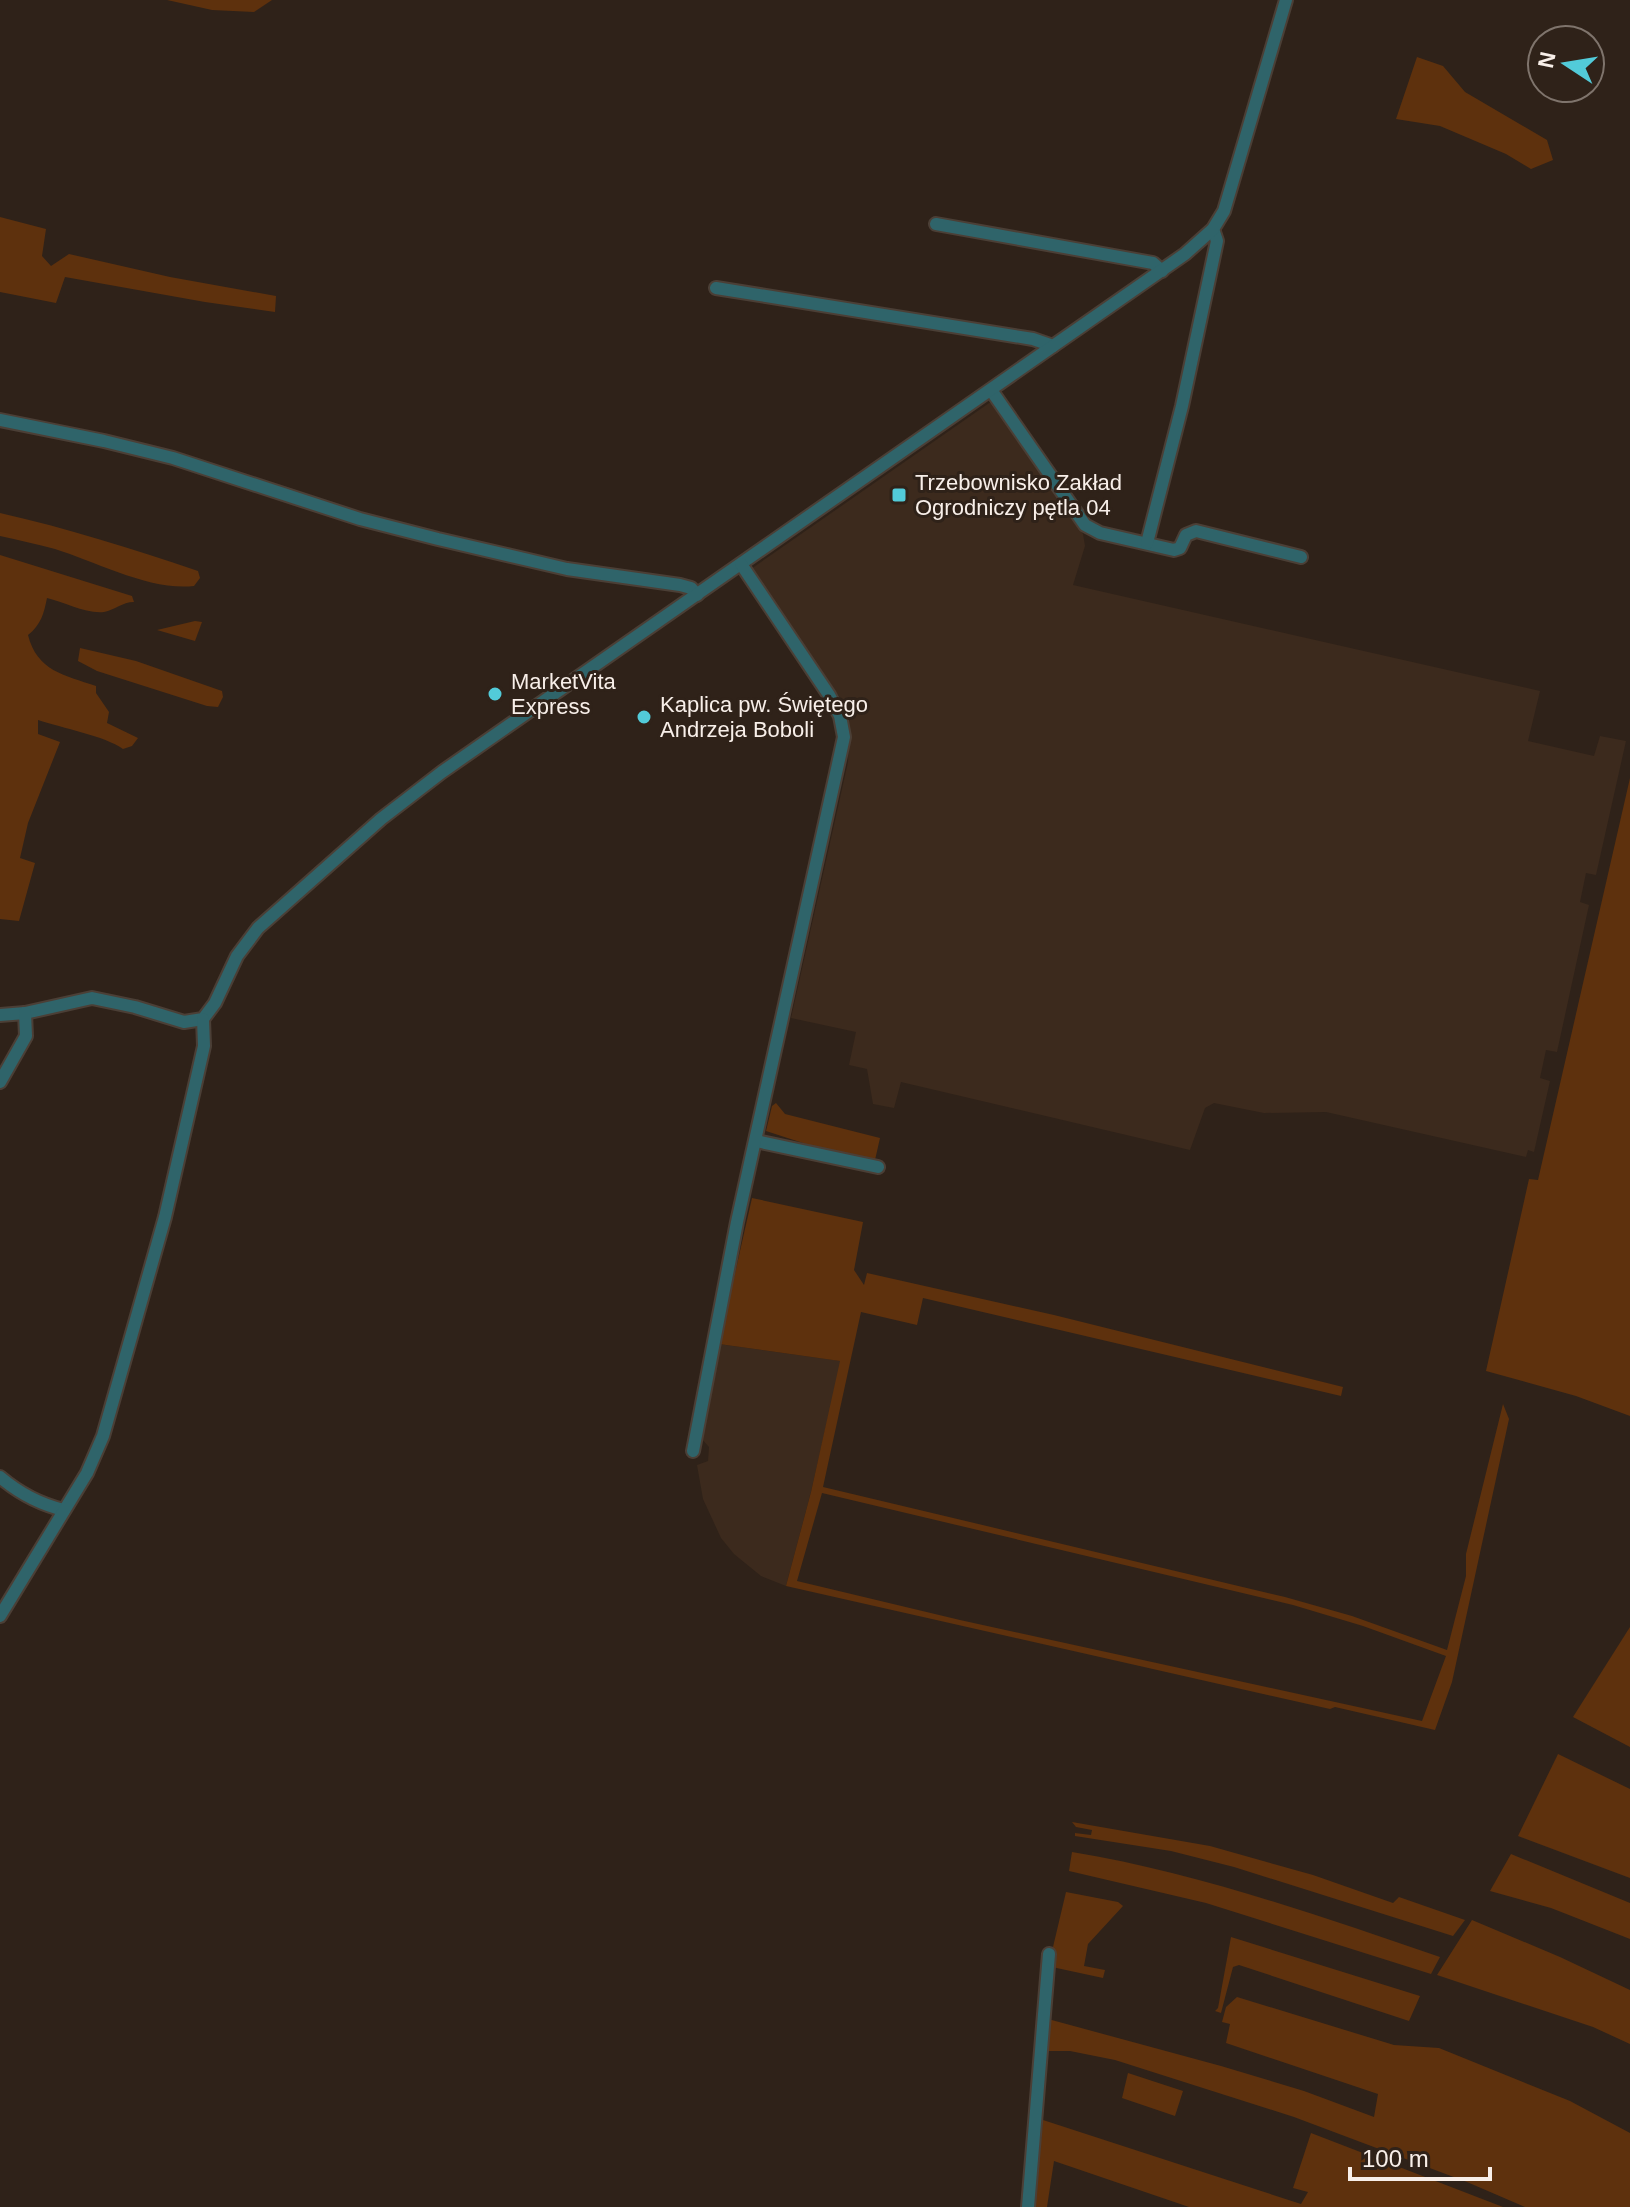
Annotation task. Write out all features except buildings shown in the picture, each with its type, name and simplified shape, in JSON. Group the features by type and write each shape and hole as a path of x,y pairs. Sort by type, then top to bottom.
{"street":[{"path":"0,1616 87,1473 103,1436 154,1257 204,1046 203,1019 215,1003 237,956 258,928 330,863 442,772 1162,271 1213,229 1224,211 1235,179 1286,0"},
{"path":"936,224 1153,263 1162,271"},
{"path":"1147,543 1182,406 1217,241 1213,229"},
{"path":"716,288 1033,339 1053,346"},
{"path":"991,390 1085,525 1100,533 1174,550 1180,548 1186,535 1196,531 1301,557"},
{"path":"0,420 173,458 383,526 567,569 688,587 697,595"},
{"path":"693,1451 737,1222 844,737 840,716 829,695 741,564"},
{"path":"0,1015 25,1013 92,998 184,1022 203,1019"},
{"path":"0,1082 26,1036 25,1013"},
{"path":"756,1141 878,1167"},
{"path":"0,1477 18,1492 42,1505 64,1510"},
{"path":"1028,2207 1049,1954"}],"shaded area":[{"path":"167,0 272,0 254,12 212,10"},
{"path":"1417,57 1443,66 1465,92 1547,140 1553,160 1531,169 1506,154 1440,126 1396,119"},
{"path":"0,217 46,229 42,256 51,266 69,254 170,277 276,296 275,312 65,277 56,303 0,292"},
{"path":"992,401 1083,534 1085,546 1073,585 1540,691 1528,741 1594,756 1600,736 1626,741 1596,875 1586,873 1580,902 1589,905 1557,1052 1546,1050 1540,1078 1550,1081 1534,1152 1528,1150 1526,1157 1326,1112 1264,1113 1214,1103 1205,1108 1190,1150 901,1082 894,1108 873,1104 867,1069 849,1065 856,1032 791,1018 848,762 849,719 840,698 751,569"},
{"path":"0,513 149,555 198,571 200,578 194,586 160,584 55,549 0,536"},
{"path":"0,555 132,596 134,602 97,612 47,598 41,618 28,635 38,657 53,670 96,686 96,693 109,712 107,723 138,738 132,746 123,749 95,736 38,720 38,734 60,742 28,823 20,858 35,863 19,921 0,919"},
{"path":"202,622 195,641 157,630"},
{"path":"80,648 136,661 222,691 223,697 218,707 207,706 97,671 78,661"},
{"path":"1630,778 1630,1416 1576,1396 1486,1371 1529,1179 1538,1180"},
{"path":"776,1103 785,1114 880,1138 875,1160 809,1145 766,1131 772,1106"},
{"path":"752,1198 863,1222 854,1270 864,1285 867,1273 1054,1315 1343,1387 1341,1396 923,1298 917,1325 861,1312 823,1487 1285,1597 1352,1616 1447,1650 1466,1576 1466,1554 1503,1404 1509,1419 1452,1682 1435,1730 786,1586 840,1361 719,1344","holes":["822,1493 1293,1605 1446,1656 1422,1721 960,1620 797,1581"]},
{"path":"719,1344 841,1361 786,1586 761,1576 734,1554 721,1538 703,1499 697,1465 708,1461 709,1447 699,1436 713,1372 716,1370"},
{"path":"1630,1627 1630,1747 1573,1717"},
{"path":"1558,1754 1630,1789 1630,1878 1518,1836"},
{"path":"1072,1822 1210,1846 1313,1875 1393,1903 1399,1897 1465,1920 1453,1936 1234,1867 1171,1851 1075,1836 1075,1833 1091,1835 1092,1830 1076,1827"},
{"path":"1072,1852 1212,1884 1440,1957 1431,1974 1206,1903 1069,1871"},
{"path":"1511,1854 1630,1903 1630,1939 1551,1908 1490,1891"},
{"path":"1066,1892 1118,1902 1123,1906 1088,1944 1084,1966 1105,1970 1103,1978 1052,1967 1053,1947"},
{"path":"1472,1920 1630,1990 1630,2044 1593,2027 1437,1975"},
{"path":"1231,1937 1420,1996 1409,2021 1239,1965 1233,1967 1221,2013 1215,2011"},
{"path":"1237,1997 1394,2045 1439,2048 1570,2101 1630,2133 1630,2207 1525,2207 1294,2117 1115,2060 1070,2051 1046,2051 1048,2019 1221,2066 1304,2091 1374,2117 1378,2094 1226,2043 1230,2024 1222,2022 1226,2007"},
{"path":"1128,2073 1183,2091 1175,2116 1122,2098"},
{"path":"1043,2120 1301,2204 1308,2192 1293,2188 1311,2133 1503,2207 1189,2207 1054,2161 1047,2207 1034,2207"}],"place":[{"name":"Trzebownisko Zakład Ogrodniczy pętla 04","path":"899,495"},
{"name":"MarketVita Express","path":"495,694"},
{"name":"Kaplica pw. Świętego Andrzeja Boboli","path":"644,717"}]}
